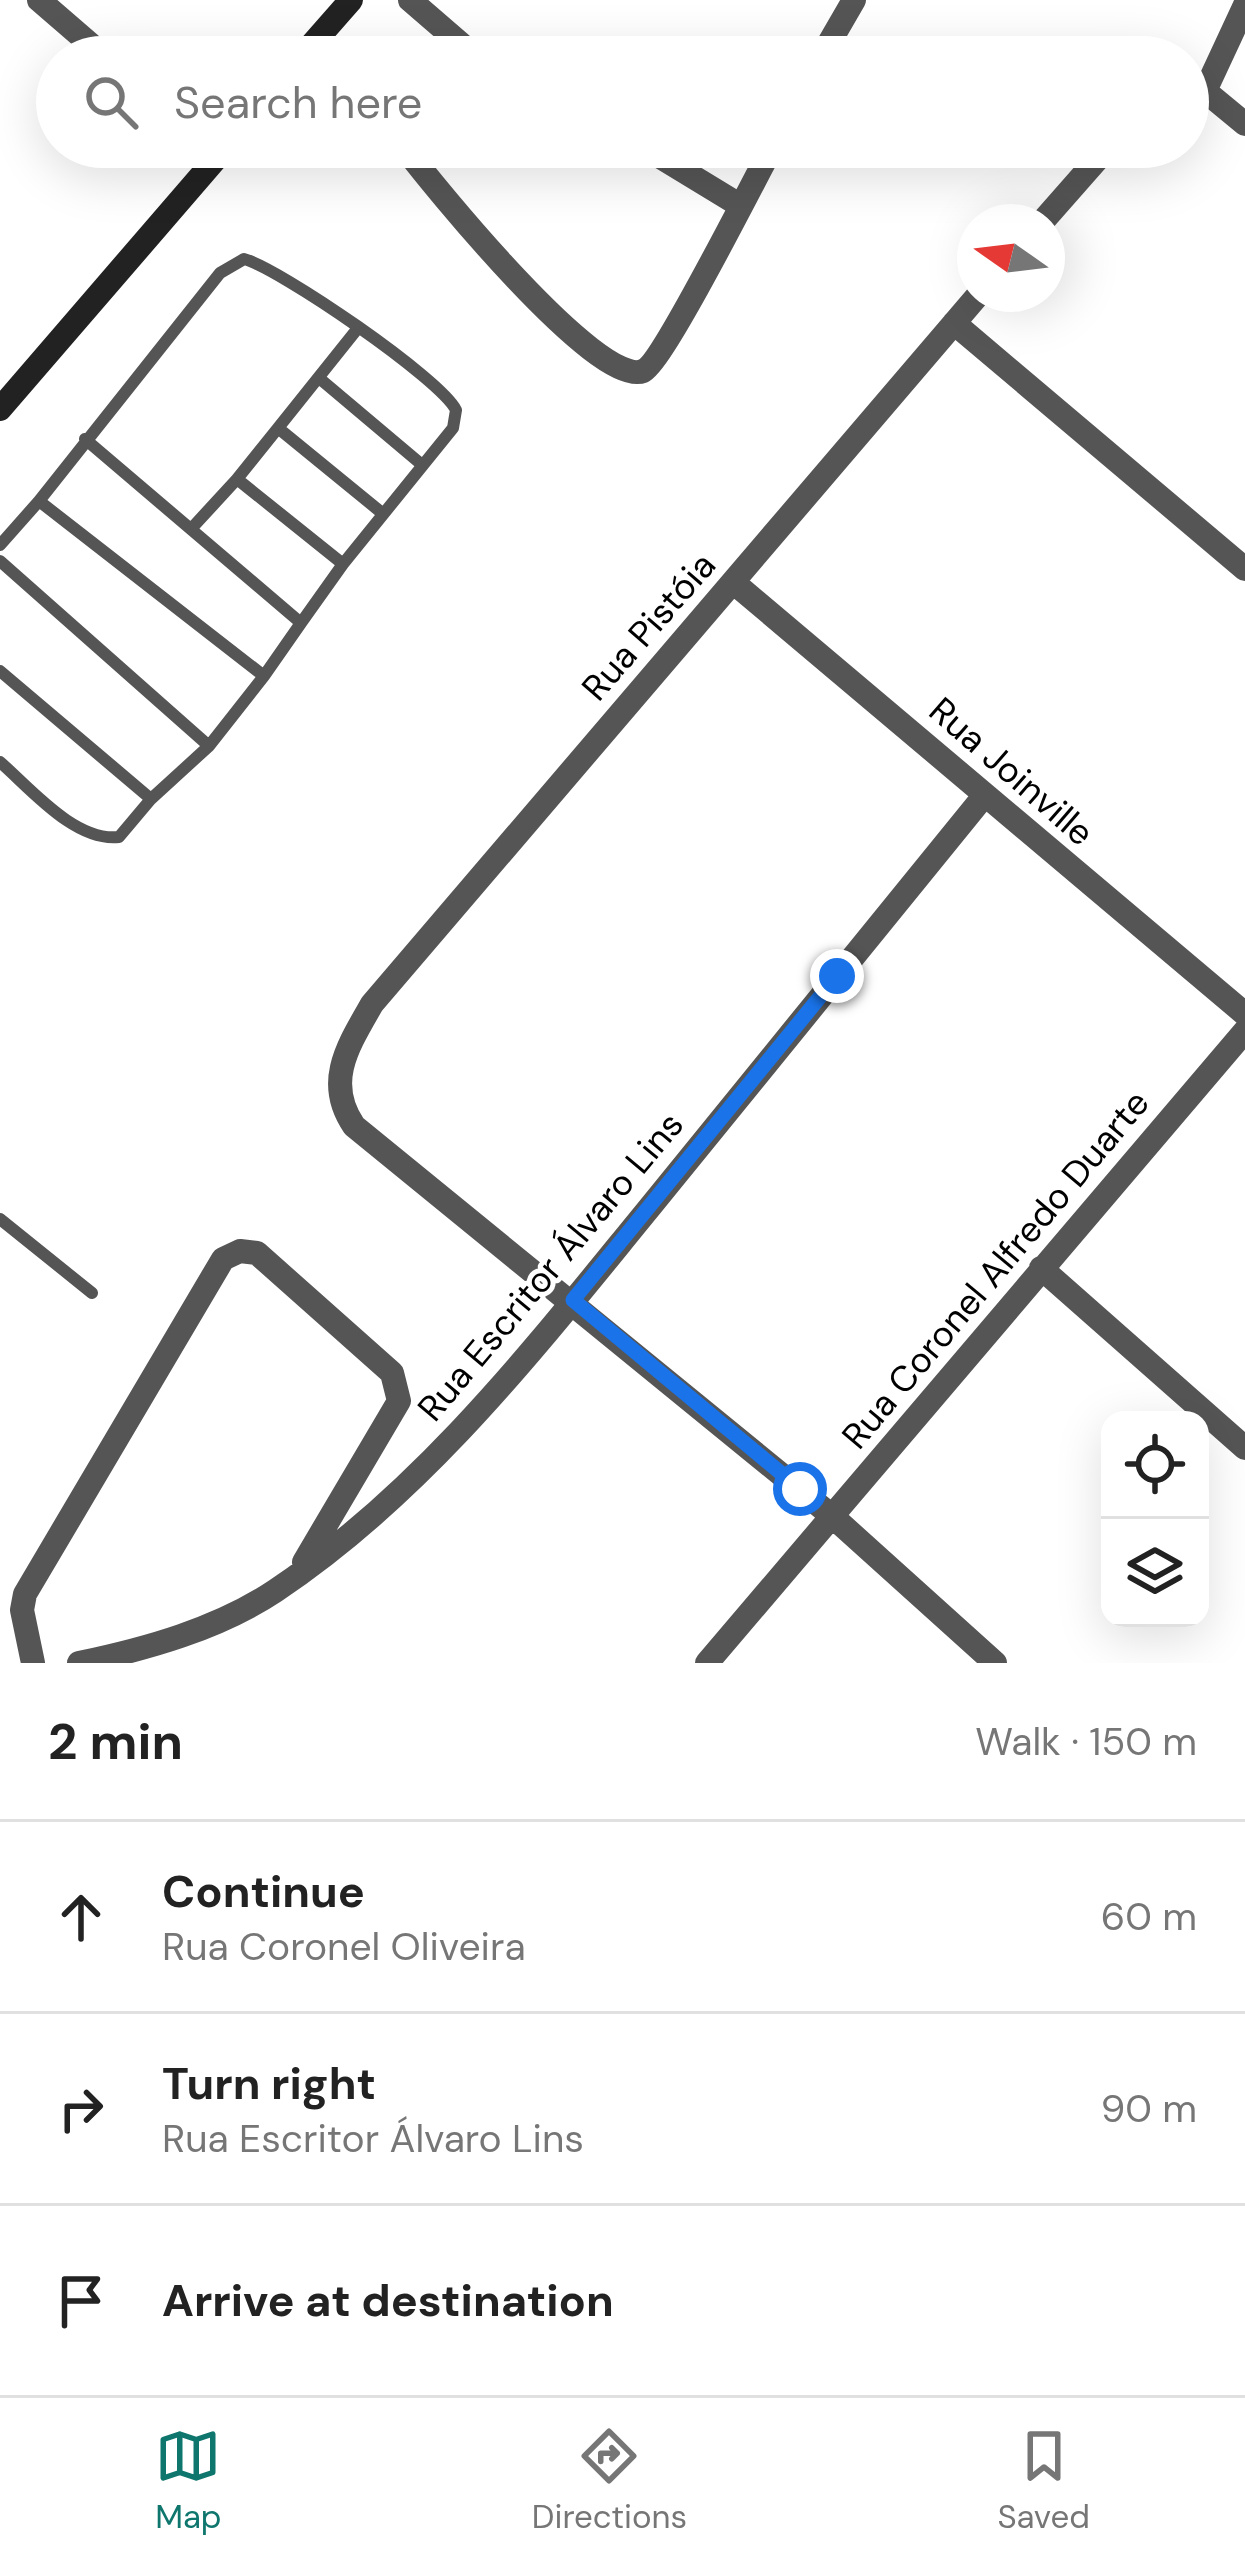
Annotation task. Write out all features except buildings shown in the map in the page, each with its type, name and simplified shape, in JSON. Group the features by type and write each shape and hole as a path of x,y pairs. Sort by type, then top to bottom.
{"main road":[{"path":"322,36 352,0"},
{"path":"0,409 203,168"}],"street":[{"path":"39,0 81,36"},
{"path":"410,0 452,36"},
{"path":"833,36 854,0"},
{"path":"1209,71 1245,5"},
{"path":"1209,101 1245,124"},
{"path":"421,168 498,263 616,364 642,371 671,331 761,168"},
{"path":"679,168 741,206"},
{"path":"1058,204 1090,168"},
{"name":"Rua Pistóia","path":"963,312 372,1004 340,1068 339,1099 354,1126 573,1300 832,1516 995,1663"},
{"path":"953,323 1245,569"},
{"name":"Rua Joinville","path":"734,582 1245,1014"},
{"name":"Rua Escritor Álvaro Lins","path":"79,1663 191,1633 297,1575 426,1468 573,1300 984,796"},
{"name":"Rua Coronel Alfredo Duarte","path":"707,1663 1245,1031"},
{"path":"33,1663 22,1610 25,1594 223,1259 239,1251 257,1253 373,1353 392,1373 398,1401 297,1575"},
{"path":"1041,1268 1245,1448"}],"lane":[{"path":"0,545 233,262 244,259 267,267 422,375 456,410 453,428 382,513 264,676 209,746 151,799 127,831 100,837 66,817 0,762"},
{"path":"191,529 358,328"},
{"path":"319,378 421,464"},
{"path":"278,428 382,513"},
{"path":"85,439 301,623"},
{"path":"237,479 344,563"},
{"path":"39,501 264,676"},
{"path":"0,561 209,746"},
{"path":"0,671 151,799"},
{"path":"0,1219 92,1293"}],"route":[{"path":"800,1489 573,1300 837,976"}]}
